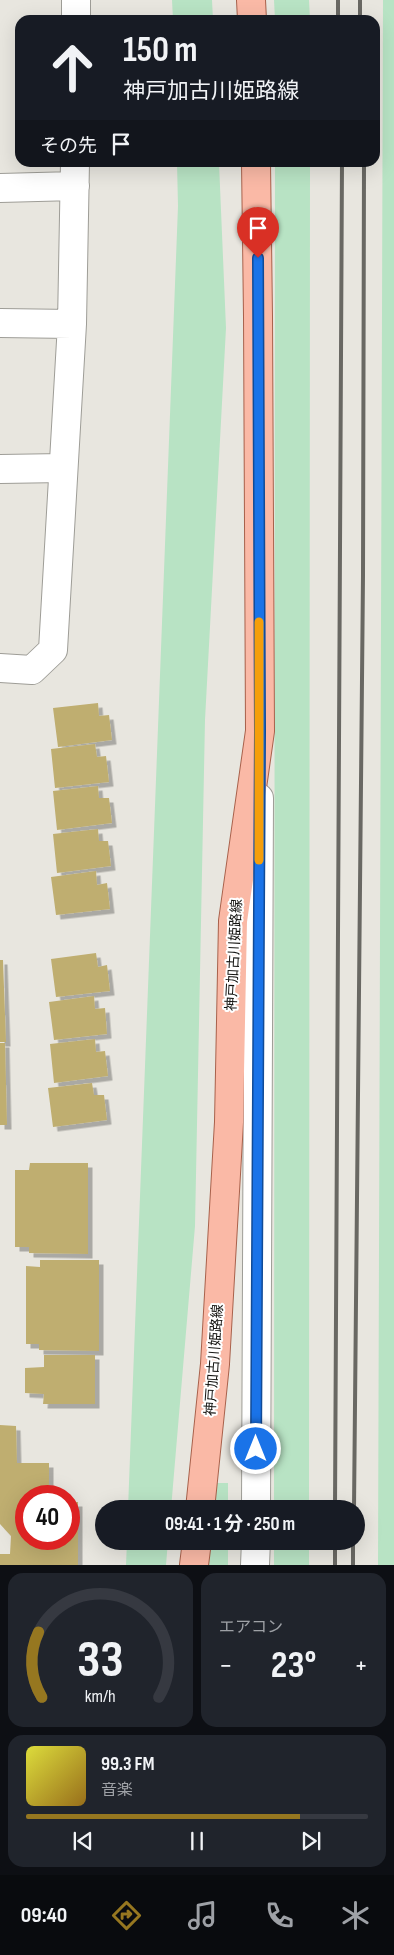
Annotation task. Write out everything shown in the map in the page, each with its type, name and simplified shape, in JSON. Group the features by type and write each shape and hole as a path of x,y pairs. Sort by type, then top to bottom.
{"main road":[{"path":"251,0 252,15"},
{"name":"神戸加古川姫路線","path":"201,1500 216,1354 229,1122 233,922 260,731 256,167"},
{"path":"194,1565 196,1550"}],"street":[{"path":"76,0 76,15"},
{"path":"0,188 75,174 72,324 53,650 32,670 0,668"},
{"path":"0,323 72,324"},
{"path":"0,469 63,468"},
{"path":"256,1500 260,731"},
{"path":"256,1550 256,1565"}],"green space":[{"path":"172,0 212,0 213,15 173,15"},
{"path":"274,0 309,0 310,15 275,15"},
{"path":"383,0 394,0 394,1565 378,1565"},
{"path":"177,167 219,167 226,328 205,720 195,1226 172,1500 128,1500 178,206"},
{"path":"275,167 310,167 309,1500 274,1500"},
{"path":"215,1483 228,1483 228,1500 213,1500"},
{"path":"127,1550 167,1550 166,1565 126,1565"},
{"path":"208,1550 228,1550 228,1565 207,1565"},
{"path":"274,1550 309,1550 309,1565 274,1565"}],"building":[{"path":"98,703 99,716 109,715 112,740 58,747 53,708"},
{"path":"95,744 97,757 106,756 109,782 55,788 51,749"},
{"path":"98,786 99,798 109,798 112,823 57,830 53,791"},
{"path":"98,829 99,841 108,841 111,866 57,873 53,834"},
{"path":"96,871 97,885 107,883 110,909 56,915 51,877"},
{"path":"96,953 98,967 107,965 110,991 56,997 51,959"},
{"path":"0,960 3,960 6,1042 0,1042"},
{"path":"94,996 95,1009 105,1008 107,1034 54,1040 49,1002"},
{"path":"95,1039 96,1052 105,1051 108,1076 54,1083 50,1044"},
{"path":"0,1043 5,1043 7,1125 0,1125"},
{"path":"92,1083 94,1095 104,1095 107,1120 53,1127 48,1088"},
{"path":"30,1163 88,1163 88,1254 29,1253 29,1247 15,1247 15,1170 29,1170"},
{"path":"40,1260 99,1260 99,1351 39,1350 39,1344 26,1344 26,1266 40,1267"},
{"path":"44,1355 95,1355 95,1404 43,1404 44,1394 25,1393 25,1368 44,1367"},
{"path":"0,1425 16,1426 17,1463 49,1463 49,1485 15,1485 15,1550 78,1550 78,1565 0,1565 0,1554 10,1554 11,1536 0,1524"}],"railway":[{"path":"338,0 338,15"},
{"path":"360,0 360,15"},
{"path":"335,1500 342,167"},
{"path":"354,1500 363,576 364,167"},
{"path":"335,1550 335,1565"},
{"path":"353,1550 353,1565"}],"slow traffic":[{"path":"259,622 259,860"}],"route":[{"path":"256,1449 260,731 258,258"}]}
